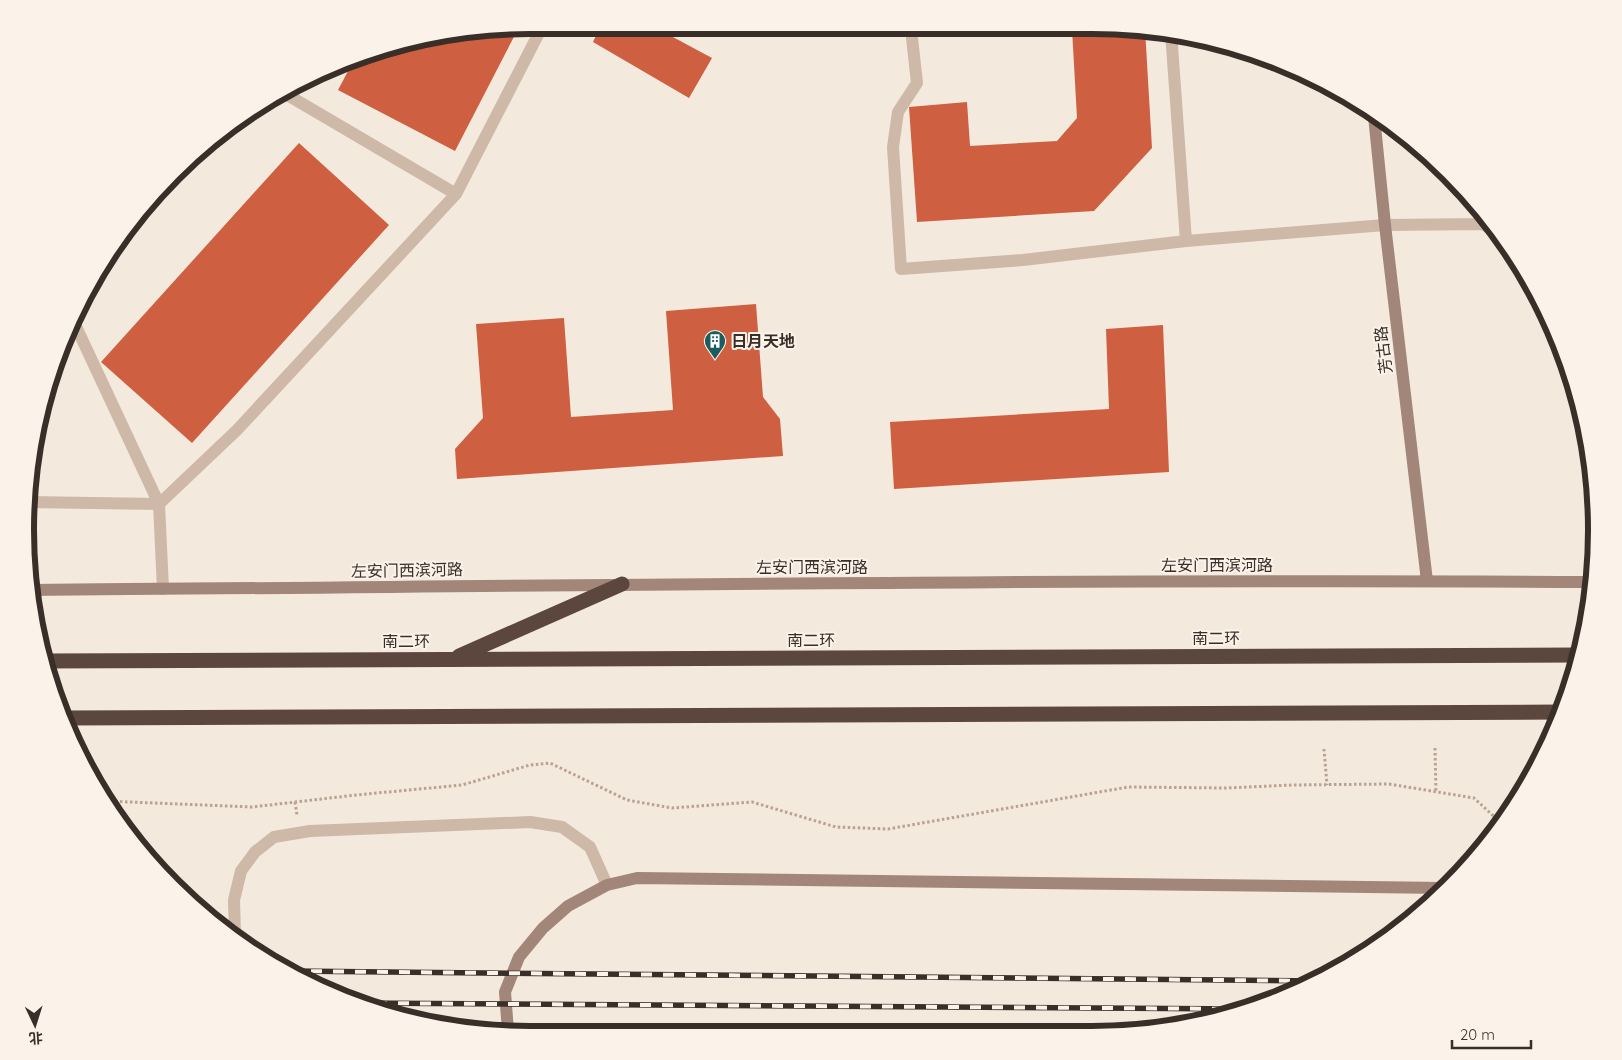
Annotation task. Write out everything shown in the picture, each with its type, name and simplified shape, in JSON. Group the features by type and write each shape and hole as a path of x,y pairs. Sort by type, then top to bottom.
{"highway":[{"path":"452,659 622,584"},
{"name":"南二环","path":"52,660 1572,654"},
{"path":"71,718 1553,712"}],"street":[{"name":"芳古路","path":"1375,122 1427,581"},
{"name":"左安门西滨河路","path":"38,590 622,584 1585,582"},
{"path":"508,1025 505,992 519,957 543,928 568,906 607,885 637,878 1436,888"}],"lane":[{"path":"35,502 159,504 237,430 456,194 538,34"},
{"path":"912,34 917,83 898,112 893,147 902,268 1023,260 1186,241 1385,225 1482,224"},
{"path":"1172,40 1186,241"},
{"path":"289,96 456,194"},
{"path":"77,329 159,504 163,589"},
{"path":"235,929 234,900 241,871 255,852 274,837 310,830 530,822 562,827 590,848 607,885"}],"path":[{"path":"1434,748 1436,792"},
{"path":"1324,750 1327,784"},
{"path":"114,801 252,807 462,785 530,766 550,763 627,800 672,808 752,802 836,827 888,829 1128,787 1226,788 1327,784 1389,784 1474,798 1496,819"}],"building":[{"path":"515,34 455,151 338,90 350,68 370,60 433,43 465,38"},
{"path":"597,34 672,34 671,36 712,58 689,98 593,42"},
{"path":"1072,34 1145,37 1152,148 1094,211 917,222 909,107 967,102 970,146 1057,141 1077,118"},
{"path":"299,143 389,225 192,443 101,362"},
{"name":"日月天地","path":"756,304 763,397 780,419 783,456 457,479 455,449 483,418 476,324 564,318 571,417 673,410 666,311"},
{"path":"1163,325 1169,472 894,489 890,422 1109,409 1106,329"}],"railway":[{"path":"304,971 1298,981"},
{"path":"381,1003 1221,1009"}],"place":[{"name":"日月天地","path":"715,360"}]}
